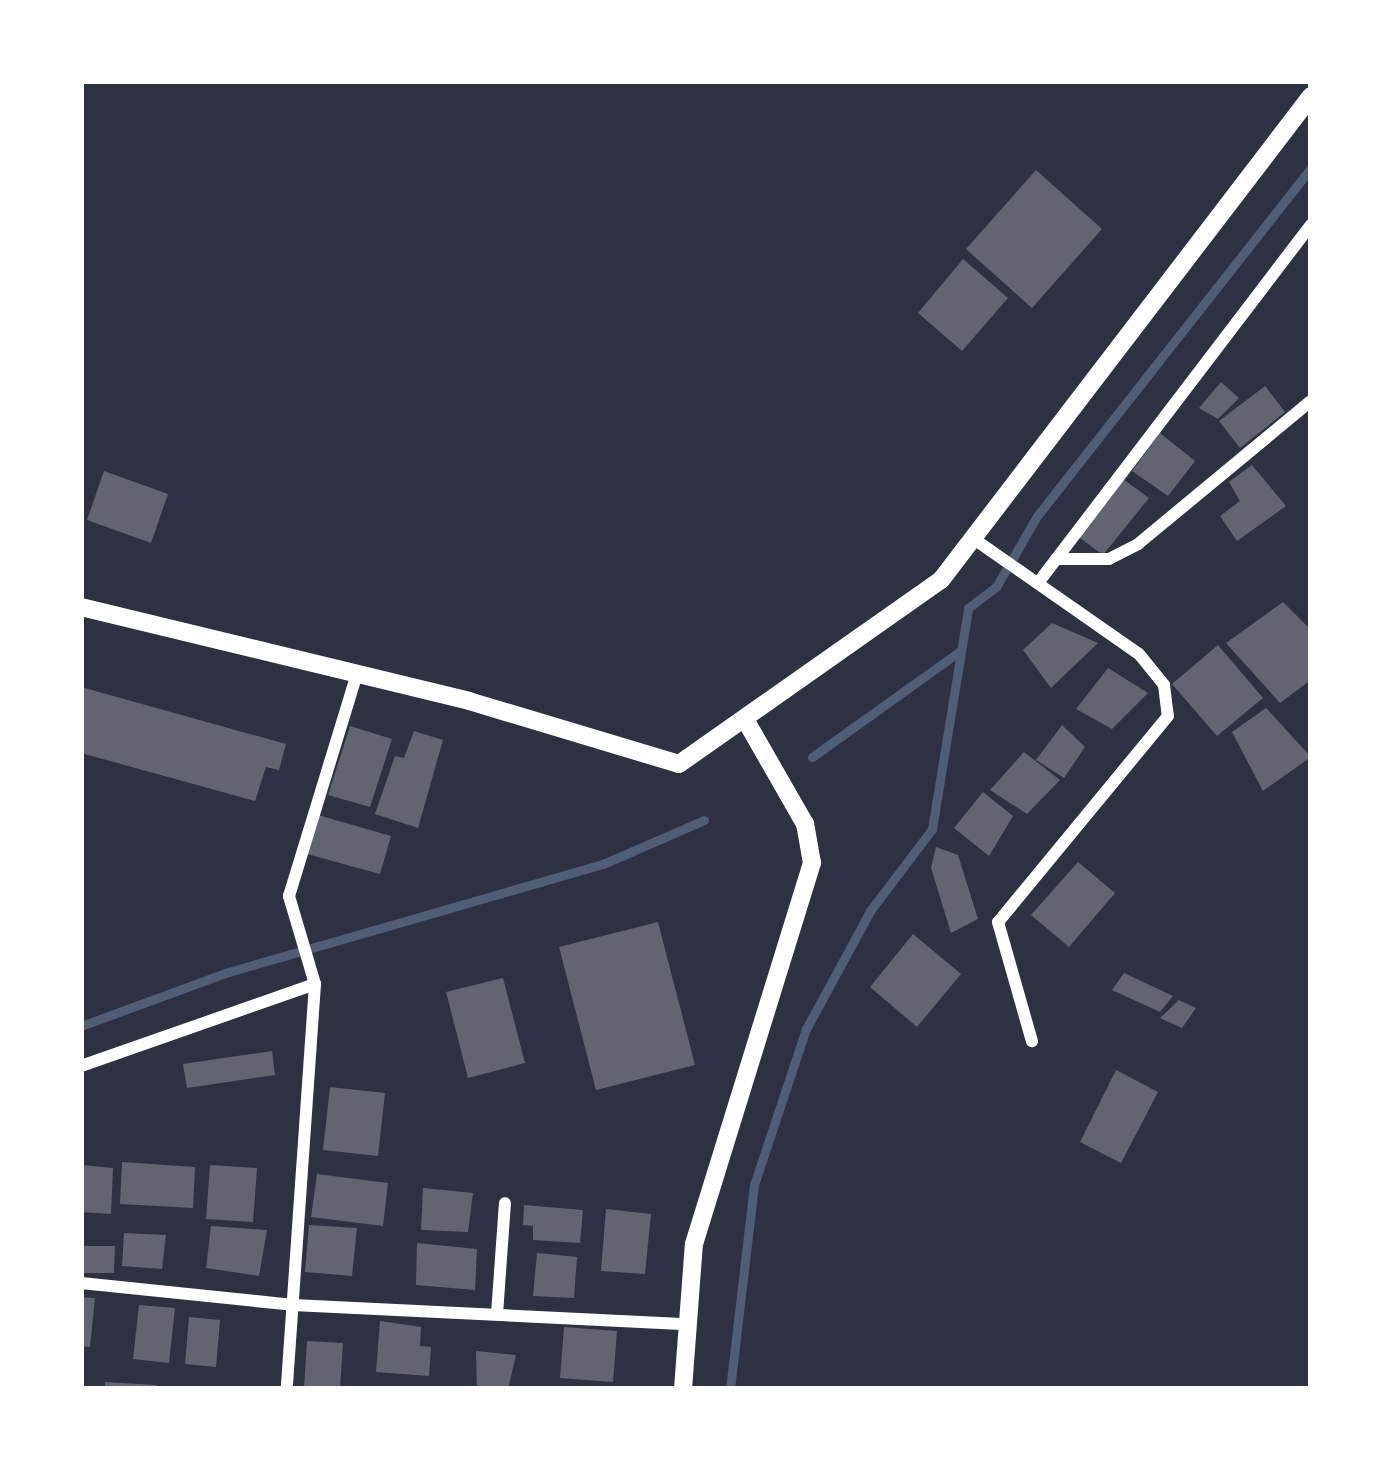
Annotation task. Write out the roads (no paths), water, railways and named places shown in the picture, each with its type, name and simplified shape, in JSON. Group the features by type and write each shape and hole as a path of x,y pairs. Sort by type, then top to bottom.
{"street":[{"path":"81,607 357,673 679,764 941,580 1311,96"},
{"path":"1032,579 1056,559 1311,225"},
{"path":"1056,559 1109,559 1138,544 1311,401"},
{"path":"974,539 1139,654 1164,685 1168,716 998,922 1032,1041"},
{"path":"287,1389 314,977 289,896 357,673"},
{"path":"683,1389 694,1244 812,863 805,824 746,721"},
{"path":"81,1066 314,977"},
{"path":"497,1315 506,1203"},
{"path":"81,1282 292,1305 687,1324"}],"waterway":[{"path":"730,1389 754,1185 806,1029 870,911 932,829 968,608 996,587 1037,516 1311,168"},
{"path":"812,757 960,651"},
{"path":"81,1026 225,973 603,864 704,820"}]}
